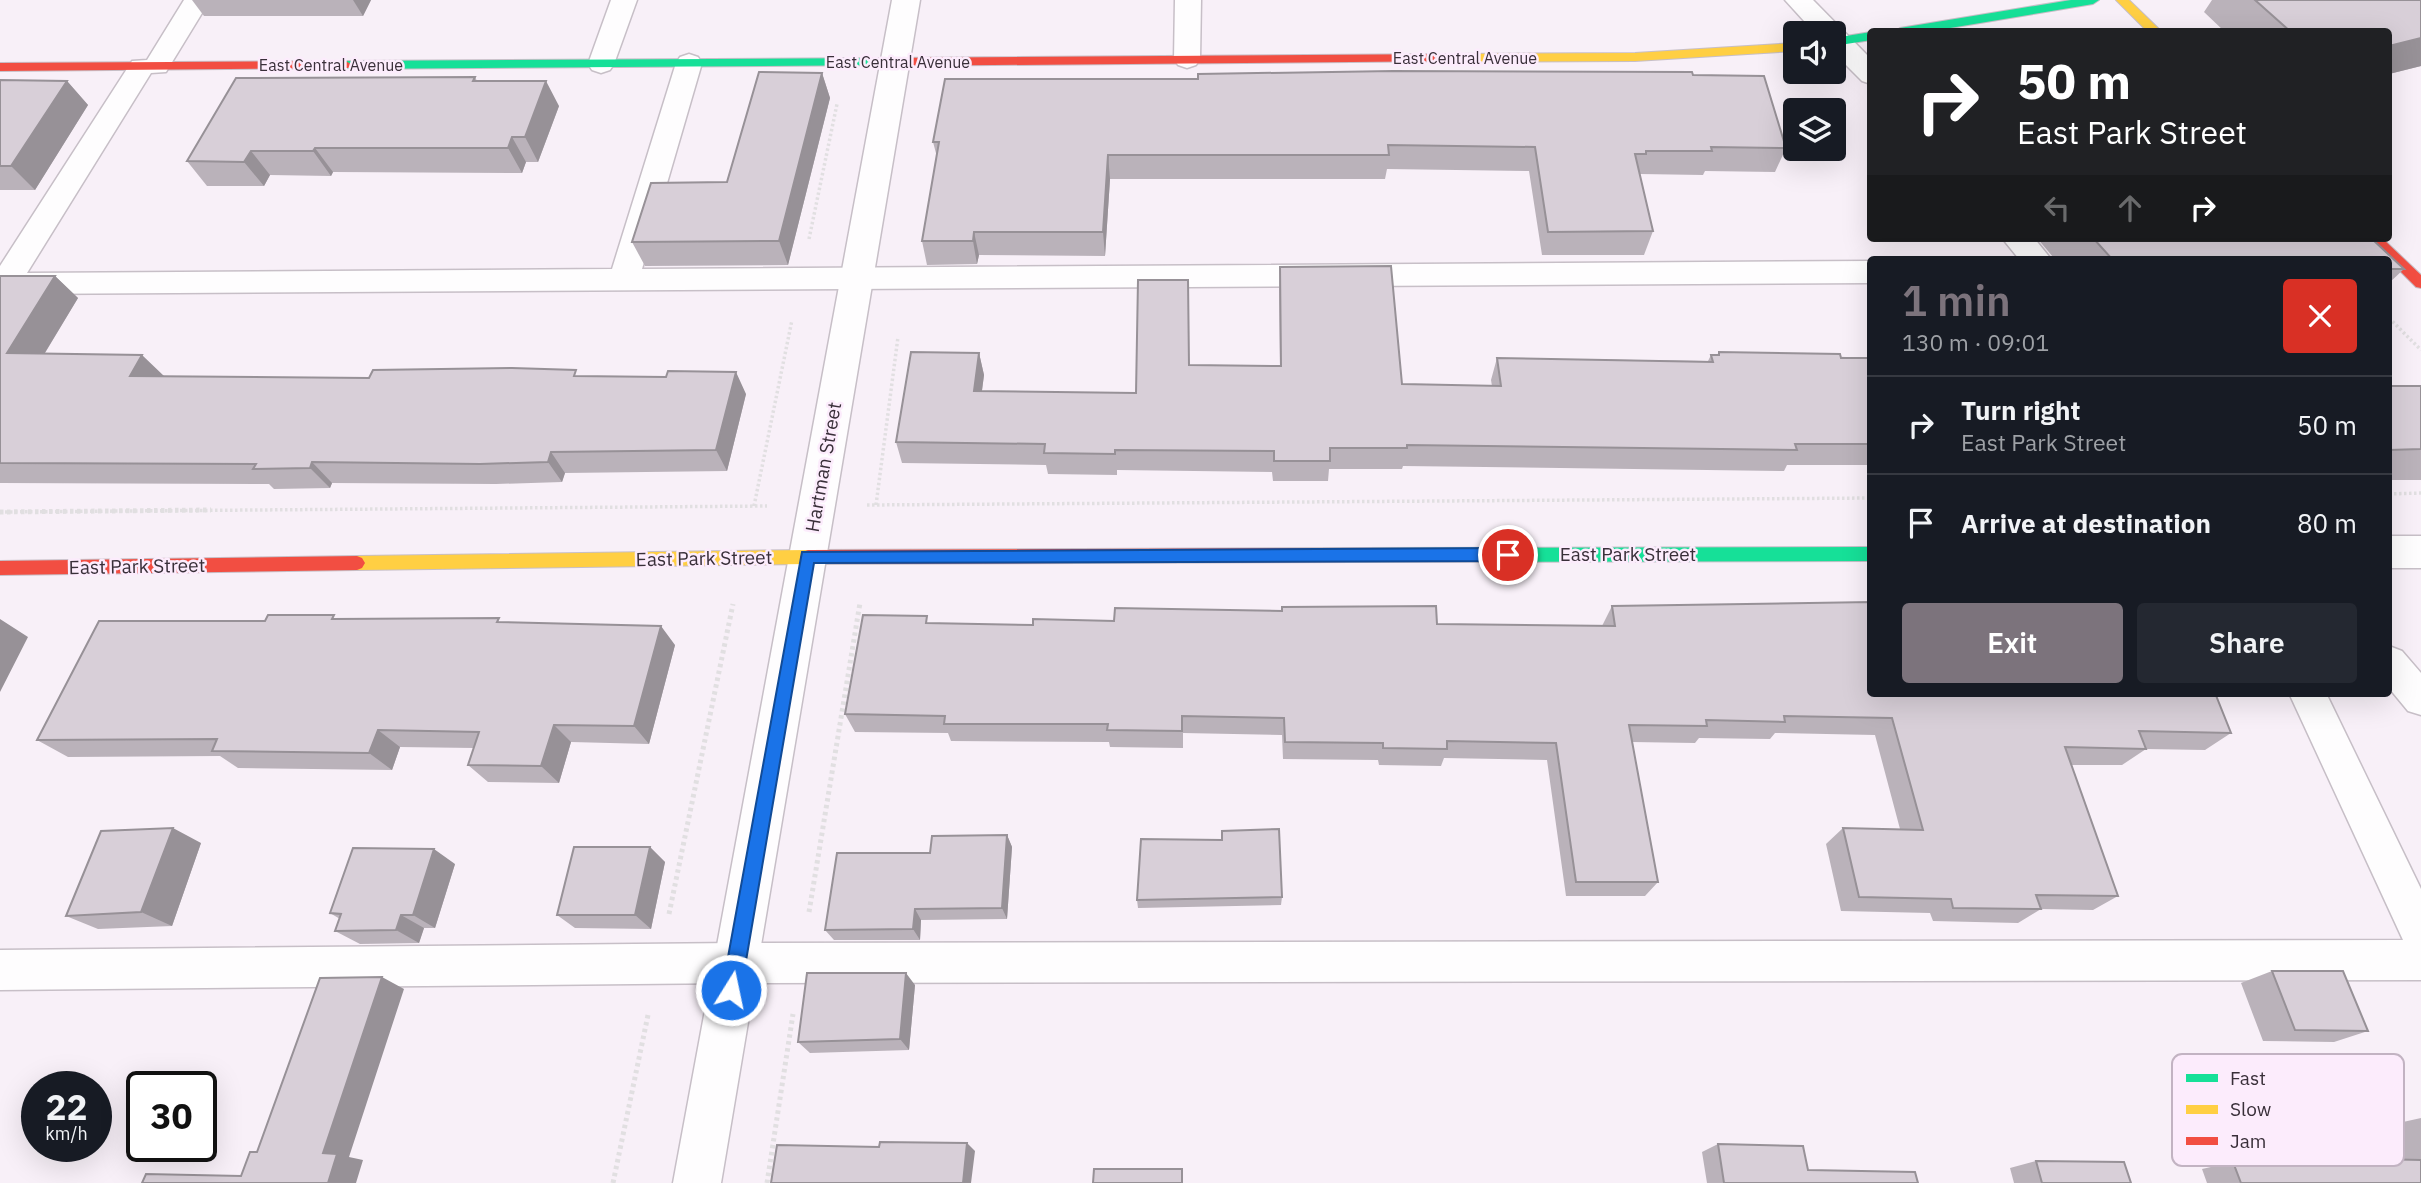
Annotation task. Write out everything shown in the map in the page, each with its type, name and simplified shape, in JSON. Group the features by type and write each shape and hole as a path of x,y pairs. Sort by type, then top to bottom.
{"street":[{"name":"Hartman Street","path":"697,1183 906,0"},
{"path":"1924,28 2093,0"},
{"path":"2122,0 2152,28"},
{"path":"1846,51 1867,38"},
{"name":"East Central Avenue","path":"0,67 1601,57 1783,48"},
{"path":"1601,57 1783,60"},
{"path":"2378,242 2421,283"},
{"path":"2392,552 2421,552"},
{"name":"East Park Street","path":"0,568 808,557 1867,554"}],"lane":[{"path":"2,288 149,67 197,0"},
{"path":"601,64 624,0"},
{"path":"1187,60 1188,0"},
{"path":"1798,0 1818,21"},
{"path":"622,281 689,63"},
{"path":"2021,242 2033,256"},
{"path":"2,288 1867,272"},
{"path":"2392,665 2421,699"},
{"path":"2309,697 2421,933"},
{"path":"0,970 736,962 2421,960"}],"path":[{"path":"2392,321 2421,350"},
{"path":"2392,494 2421,493"},
{"path":"0,512 1867,498"}],"building":[{"path":"2255,0 2421,0 2421,38 2392,45 2392,28 2286,28"},
{"path":"1393,71 1692,72 1693,75 1764,76 1783,138 1783,148 1711,147 1712,151 1646,151 1646,154 1635,154 1653,231 1548,232 1535,147 1388,145 1389,155 1108,155 1103,232 974,232 973,241 922,241 939,142 933,142 945,79 1198,79 1198,74"},
{"path":"759,72 822,73 779,241 632,242 651,183 727,182"},
{"path":"475,77 473,81 546,81 525,137 512,137 508,148 315,148 313,151 251,151 244,162 187,161 236,78"},
{"path":"0,80 67,81 11,166 0,166"},
{"path":"2097,242 2375,242 2390,256 2109,256"},
{"path":"2392,258 2404,269 2392,269"},
{"path":"1391,266 1402,384 1501,386 1497,358 1713,362 1711,355 1719,355 1719,352 1840,354 1841,358 1867,358 1867,444 1795,444 1797,450 1407,445 1407,448 1330,448 1330,461 1274,461 1274,451 1115,450 1115,454 1044,453 1045,444 896,442 911,352 979,353 974,391 1136,393 1138,280 1188,280 1189,365 1281,366 1280,267"},
{"path":"0,276 55,276 7,353 142,355 130,376 369,378 373,370 512,368 576,370 574,376 666,377 668,371 736,372 716,450 551,452 548,462 312,462 310,468 253,469 256,464 0,463"},
{"path":"2392,386 2421,386 2421,449 2392,450"},
{"path":"1867,602 1867,697 2217,697 2231,733 2139,731 2146,749 2065,747 2118,896 2036,895 2041,909 1953,908 1951,899 1859,897 1843,828 1923,830 1892,718 1784,716 1785,722 1706,720 1707,726 1629,725 1658,882 1576,882 1556,743 1447,741 1447,749 1383,748 1383,743 1285,742 1284,718 1182,716 1182,731 1107,730 1108,724 944,724 945,716 845,714 863,615 927,616 926,623 1033,625 1033,619 1114,621 1115,608 1282,611 1282,607 1436,606 1437,624 1615,626 1612,606"},
{"path":"268,615 334,615 332,619 499,618 497,622 661,626 634,726 554,725 541,766 468,765 479,732 378,730 369,753 212,751 217,739 37,740 99,621 265,621"},
{"path":"173,828 141,912 66,916 101,831"},
{"path":"1279,829 1282,897 1137,900 1141,839 1222,840 1222,831"},
{"path":"1007,835 1002,908 915,909 913,929 825,930 837,853 930,853 932,836"},
{"path":"574,847 650,847 635,915 557,915"},
{"path":"353,848 434,849 413,915 401,915 396,930 335,931 341,914 330,913"},
{"path":"2272,971 2343,971 2368,1031 2295,1030"},
{"path":"807,973 906,973 900,1039 798,1042"},
{"path":"382,977 323,1153 337,1154 328,1183 142,1183 146,1174 241,1176 250,1152 257,1152 320,978"},
{"path":"880,1142 967,1143 963,1183 771,1183 777,1145 879,1147"},
{"path":"1718,1144 1803,1146 1808,1170 1915,1172 1918,1183 1724,1183"},
{"path":"2404,1160 2421,1160 2421,1183 2241,1183 2235,1166 2404,1166"},
{"path":"2036,1161 2124,1162 2131,1183 2042,1183"},
{"path":"1094,1169 1182,1169 1182,1183 1093,1183"}],"traffic: fast":[{"path":"1924,28 2093,0"},
{"path":"1846,40 1867,37"},
{"path":"346,65 889,62"},
{"path":"1354,555 1867,554"}],"traffic: slow":[{"path":"2122,0 2152,28"},
{"path":"1456,58 1635,57 1783,48"},
{"path":"357,563 808,557"}],"traffic: jam":[{"path":"889,62 1456,58"},
{"path":"0,67 346,65"},
{"path":"2378,242 2421,283"},
{"path":"808,557 1354,555"},
{"path":"0,568 357,563"}],"route":[{"path":"731,990 808,557 1508,555"}]}
